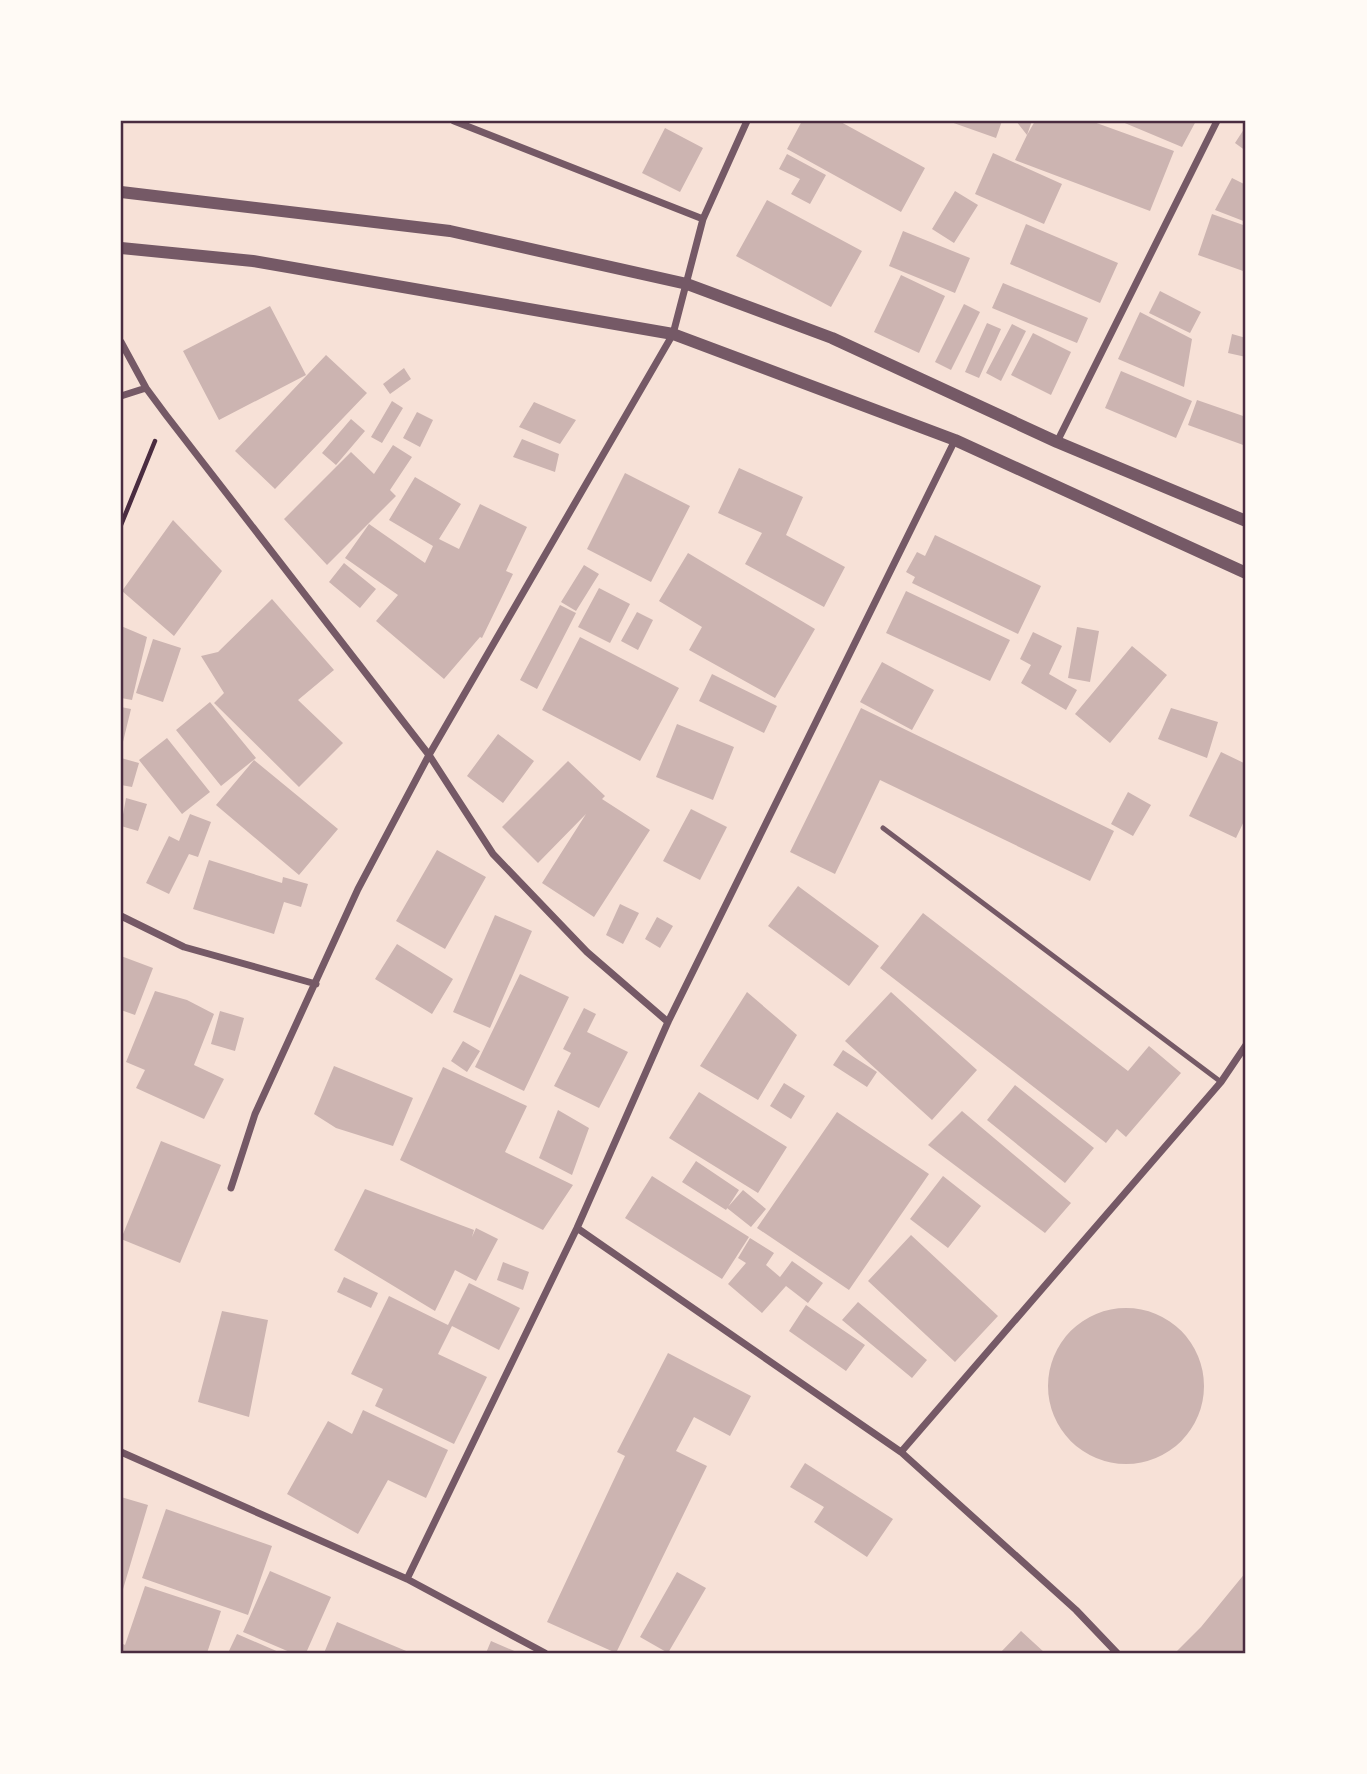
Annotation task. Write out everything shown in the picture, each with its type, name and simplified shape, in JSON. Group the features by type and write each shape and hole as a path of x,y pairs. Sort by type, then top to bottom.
{"street":[{"path":"454,121 703,219"},
{"path":"231,1188 255,1114 358,889 429,755 673,334 703,219 747,121"},
{"path":"1056,442 1217,121"},
{"path":"121,192 450,231 687,284 832,338 1056,442 1246,521"},
{"path":"121,248 253,261 673,334 955,440 1246,573"},
{"path":"121,342 146,388 429,755 493,854 587,952 668,1021"},
{"path":"121,396 146,388"},
{"path":"407,1579 577,1228 668,1021 955,440"},
{"path":"121,916 184,947 316,984"},
{"path":"901,1452 1221,1082 1246,1045"},
{"path":"577,1228 901,1452 1076,1610 1117,1653"},
{"path":"121,1452 407,1579 545,1653"}],"lane":[{"path":"883,828 1221,1082"}],"path":[{"path":"121,524 166,415"}],"building":[{"path":"802,121 839,121 925,168 901,212 787,149"},
{"path":"948,121 1002,121 996,138"},
{"path":"1016,121 1032,121 1027,135"},
{"path":"1035,121 1091,121 1174,151 1150,211 1015,160"},
{"path":"1120,121 1196,121 1182,147"},
{"path":"1246,126 1246,151 1235,143"},
{"path":"665,128 703,148 680,192 642,173"},
{"path":"993,153 1062,184 1044,224 975,194"},
{"path":"787,154 826,175 810,204 791,194 800,179 779,169"},
{"path":"1232,178 1246,185 1246,222 1215,210"},
{"path":"955,191 978,205 954,243 932,229"},
{"path":"767,200 862,251 831,307 736,256"},
{"path":"1212,214 1246,226 1246,272 1198,255"},
{"path":"1026,224 1118,263 1100,303 1010,264"},
{"path":"903,231 970,258 955,293 889,266"},
{"path":"901,275 945,296 919,353 874,332"},
{"path":"1003,283 1088,318 1077,343 992,308"},
{"path":"1160,291 1201,312 1190,333 1149,313"},
{"path":"964,304 980,312 951,370 935,362"},
{"path":"270,306 306,375 219,420 183,351"},
{"path":"1140,312 1192,339 1184,387 1118,359"},
{"path":"987,323 1001,329 979,378 965,372"},
{"path":"1012,324 1026,331 1001,381 986,373"},
{"path":"1033,333 1071,352 1051,395 1011,375"},
{"path":"1232,334 1246,338 1246,357 1228,353"},
{"path":"326,355 367,393 275,489 235,451"},
{"path":"404,368 411,379 390,394 383,384"},
{"path":"1121,371 1192,401 1176,438 1105,408"},
{"path":"1197,400 1246,417 1246,446 1188,425"},
{"path":"392,401 403,408 382,443 371,437"},
{"path":"534,402 576,420 560,444 519,427"},
{"path":"417,412 433,420 420,447 403,438"},
{"path":"351,419 365,431 336,465 322,453"},
{"path":"522,439 559,454 555,472 513,457"},
{"path":"393,445 412,457 390,490 396,496 327,565 284,519 351,452 374,474"},
{"path":"739,468 803,497 786,535 845,567 824,607 745,564 762,533 718,513"},
{"path":"625,473 690,506 651,582 587,549"},
{"path":"415,477 461,504 439,539 459,549 480,504 527,527 506,571 513,574 482,638 480,637 444,679 376,621 398,595 345,558 369,524 425,563 433,546 389,520"},
{"path":"173,520 222,571 174,636 122,591"},
{"path":"935,535 1041,586 1018,634 912,583 915,577 906,572 917,552 925,556"},
{"path":"688,553 815,629 775,698 689,650 702,627 659,601"},
{"path":"344,563 376,589 360,608 329,582"},
{"path":"584,565 599,574 576,611 561,602"},
{"path":"599,588 630,604 610,643 578,627"},
{"path":"906,591 1010,640 990,681 886,633"},
{"path":"272,599 334,670 298,700 343,743 299,787 214,703 224,693 201,656 218,652"},
{"path":"560,605 576,613 537,689 520,680"},
{"path":"637,612 653,620 638,650 621,641"},
{"path":"121,626 147,637 132,700 121,698"},
{"path":"1077,627 1099,631 1090,682 1068,678"},
{"path":"1033,632 1062,646 1049,674 1077,690 1066,710 1021,683 1031,665 1020,659"},
{"path":"580,637 679,688 640,761 542,710"},
{"path":"153,639 181,648 163,702 136,693"},
{"path":"1132,646 1167,675 1110,743 1075,714"},
{"path":"882,662 934,690 912,730 860,702"},
{"path":"712,674 777,706 764,733 699,701"},
{"path":"210,702 256,758 221,786 176,730"},
{"path":"121,707 131,709 122,746 121,746"},
{"path":"861,708 1114,831 1090,881 880,780 835,874 790,852"},
{"path":"1171,708 1218,722 1207,758 1158,739"},
{"path":"677,724 734,747 713,800 656,777"},
{"path":"498,734 534,761 503,803 467,776"},
{"path":"167,738 210,792 182,814 139,760"},
{"path":"1221,752 1246,764 1246,817 1236,838 1189,816"},
{"path":"121,758 139,763 132,787 121,785"},
{"path":"254,760 338,829 299,875 216,805"},
{"path":"568,761 605,796 602,799 650,830 594,917 542,883 586,814 538,863 502,827"},
{"path":"1128,792 1151,805 1133,836 1111,824"},
{"path":"126,798 147,804 138,831 121,826"},
{"path":"691,809 727,827 700,880 663,861"},
{"path":"190,814 211,822 198,857 189,854 169,894 146,883 169,836 179,841"},
{"path":"437,850 486,877 445,949 396,921"},
{"path":"209,860 282,883 283,877 308,884 301,907 284,902 274,934 193,909"},
{"path":"798,886 879,946 849,986 768,926"},
{"path":"620,904 639,913 623,944 606,935"},
{"path":"923,913 1128,1071 1149,1046 1181,1073 1126,1137 1117,1129 1106,1143 880,968"},
{"path":"495,915 532,931 490,1028 453,1012"},
{"path":"657,917 673,926 660,948 645,939"},
{"path":"397,944 453,979 432,1014 375,979"},
{"path":"121,956 153,968 135,1015 121,1010"},
{"path":"520,974 569,997 524,1091 475,1067"},
{"path":"155,991 187,1000 214,1014 194,1065 224,1079 204,1119 136,1088 145,1070 126,1062"},
{"path":"747,992 797,1035 758,1100 700,1066"},
{"path":"891,992 977,1070 932,1120 845,1041"},
{"path":"584,1008 596,1014 587,1032 628,1052 599,1108 554,1086 571,1053 563,1049"},
{"path":"220,1011 244,1018 235,1051 211,1044"},
{"path":"463,1041 480,1051 467,1072 451,1061"},
{"path":"843,1050 877,1072 867,1087 833,1065"},
{"path":"334,1066 413,1098 393,1146 336,1128 314,1114"},
{"path":"443,1067 527,1106 505,1152 573,1185 543,1230 400,1160"},
{"path":"784,1083 805,1096 791,1119 770,1106"},
{"path":"1015,1085 1094,1148 1065,1183 987,1120"},
{"path":"699,1092 787,1147 758,1193 669,1138"},
{"path":"558,1110 589,1128 572,1175 539,1158"},
{"path":"962,1111 1071,1203 1045,1233 928,1145"},
{"path":"837,1112 929,1174 849,1290 757,1228"},
{"path":"161,1141 221,1165 180,1263 121,1239"},
{"path":"696,1161 739,1190 726,1210 682,1182"},
{"path":"652,1176 749,1237 722,1279 625,1218"},
{"path":"943,1176 981,1206 948,1248 910,1219"},
{"path":"365,1189 474,1230 472,1237 476,1228 498,1239 476,1281 455,1270 435,1311 334,1250"},
{"path":"743,1190 766,1209 751,1227 727,1208"},
{"path":"911,1235 998,1316 955,1362 868,1281"},
{"path":"750,1238 774,1253 766,1265 780,1277 792,1261 823,1283 808,1303 786,1286 762,1313 728,1284 746,1263 738,1258"},
{"path":"503,1262 529,1272 523,1290 497,1280"},
{"path":"344,1277 378,1293 371,1308 337,1292"},
{"path":"469,1283 520,1308 499,1350 452,1326 438,1354 487,1377 454,1444 375,1406 383,1389 351,1374 389,1296 448,1325"},
{"path":"858,1302 927,1360 912,1378 842,1320"},
{"path":"806,1305 865,1345 846,1371 789,1331"},
{"path":"1126,1308 1156,1314 1181,1331 1198,1356 1204,1386 1198,1416 1181,1441 1156,1458 1126,1464 1096,1458 1071,1441 1054,1416 1048,1386 1054,1356 1071,1331 1096,1314"},
{"path":"222,1311 268,1320 249,1417 198,1402"},
{"path":"668,1353 751,1396 730,1436 694,1417 676,1451 707,1466 616,1653 547,1622 625,1456 617,1452"},
{"path":"363,1410 448,1450 426,1498 388,1480 358,1534 287,1494 328,1421 352,1434"},
{"path":"805,1463 893,1519 867,1557 814,1522 824,1507 790,1487"},
{"path":"121,1497 148,1505 121,1596"},
{"path":"166,1509 272,1546 248,1615 142,1578"},
{"path":"270,1571 331,1597 306,1653 292,1653 243,1632"},
{"path":"677,1572 706,1588 668,1653 640,1637"},
{"path":"1246,1572 1246,1653 1175,1653 1201,1627"},
{"path":"145,1586 221,1611 207,1653 121,1653 121,1643 125,1645"},
{"path":"337,1622 411,1653 324,1653"},
{"path":"1021,1631 1045,1653 1000,1653"},
{"path":"237,1634 281,1653 228,1653"},
{"path":"491,1641 519,1653 486,1653"}]}
